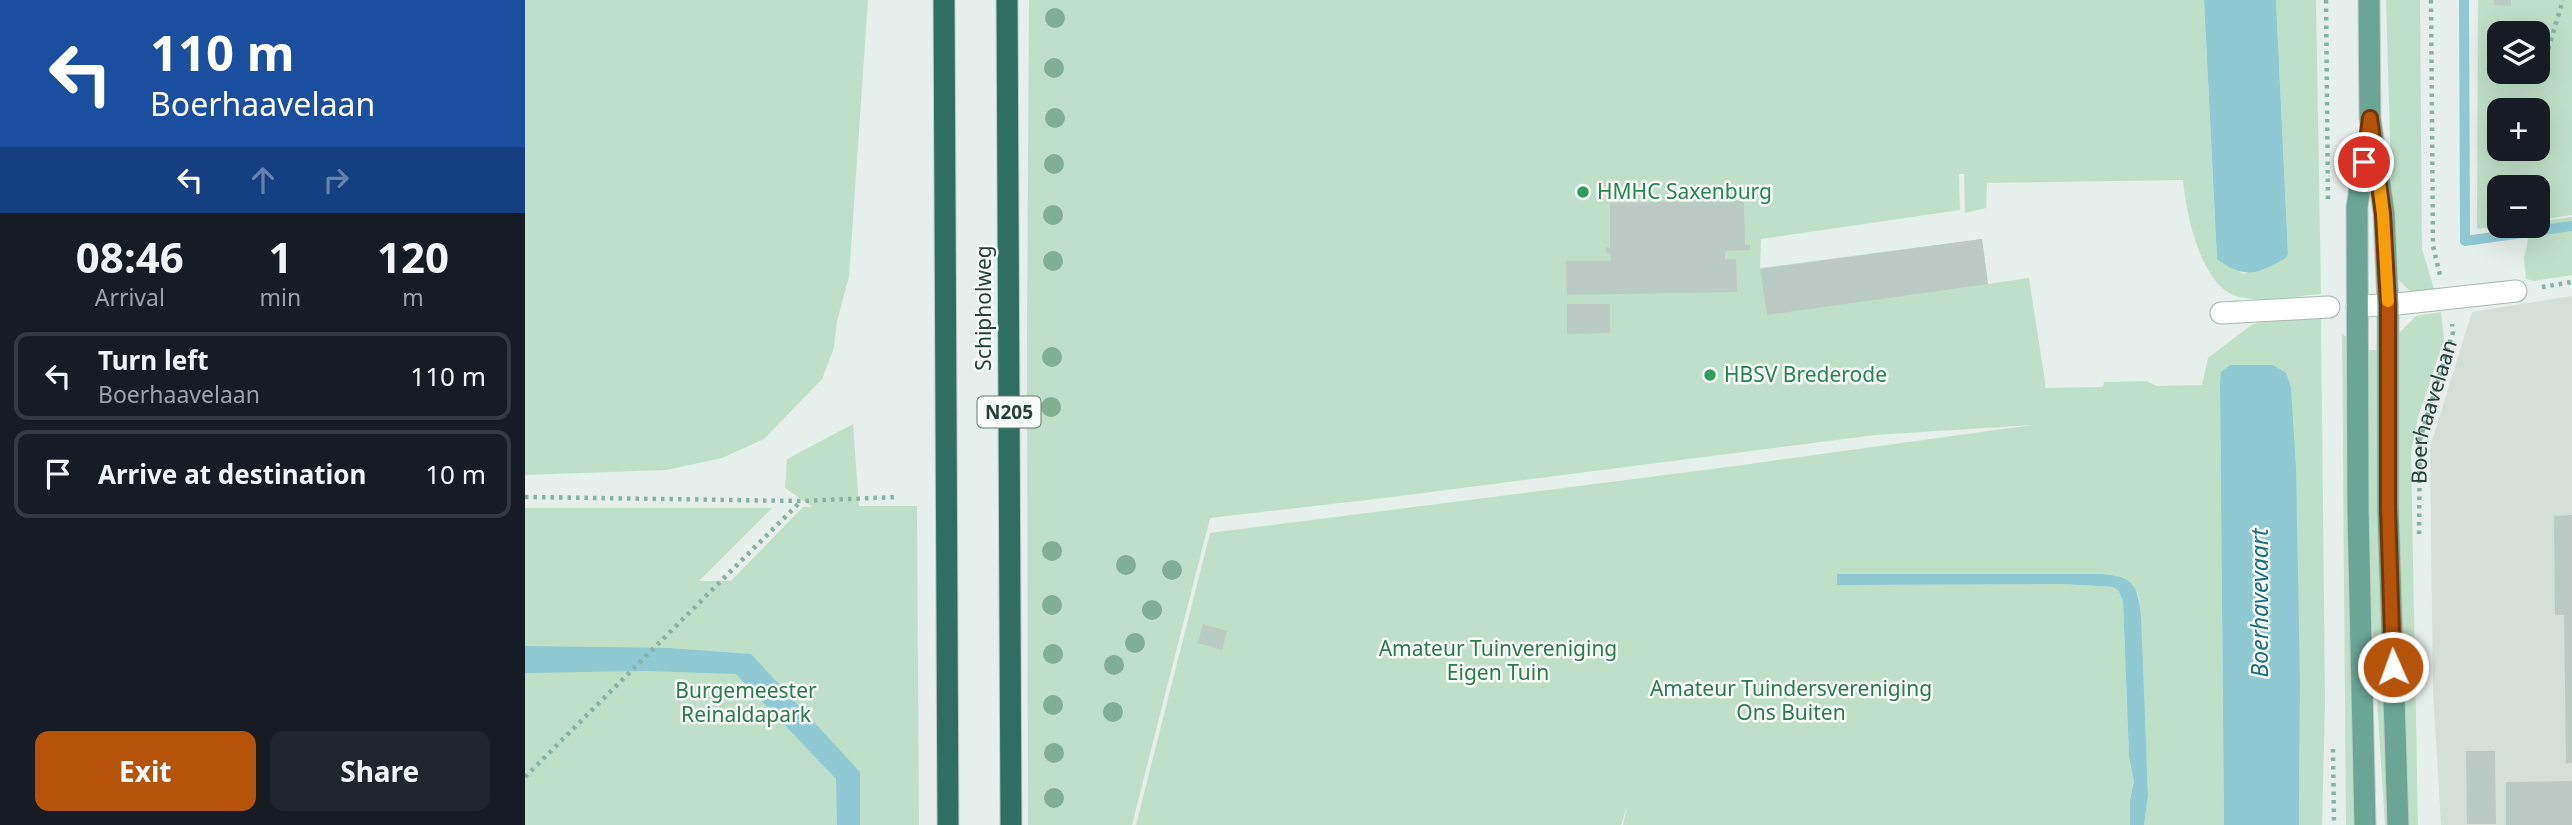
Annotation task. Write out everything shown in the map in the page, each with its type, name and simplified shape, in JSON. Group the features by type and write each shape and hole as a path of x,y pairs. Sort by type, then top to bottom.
{"highway":[{"name":"Schipholweg","path":"944,0 948,825"},
{"name":"Schipholweg","path":"1007,0 1011,825"}],"main road":[{"name":"Boerhaavelaan","path":"2368,0 2370,118 2383,214 2388,305 2388,508 2398,825"},
{"name":"Boerhaavelaan","path":"2365,825 2358,510 2357,207 2370,118"}],"street":[{"path":"2357,306 2516,291"},
{"path":"2221,313 2329,307"}],"path":[{"path":"2326,0 2328,205"},
{"name":"Boerhaavelaan","path":"2419,535 2420,439 2453,332 2433,246 2431,0"},
{"path":"2550,43 2563,0"},
{"path":"525,497 801,501 898,497"},
{"path":"525,777 801,501"}],"shaded area":[{"path":"2572,296 2572,825 2441,825 2433,691 2430,447 2472,312"}],"green space":[{"path":"525,0 868,0 849,277 837,321 834,348 822,379 764,439 722,458 666,470 525,475"},
{"path":"1029,0 2204,0 2217,259 2244,274 2288,254 2276,0 2316,0 2321,294 2249,299 2226,291 2205,265 2198,248 2183,180 1987,183 1986,208 1965,213 1964,174 1959,174 1960,210 1761,239 1760,268 1982,239 1988,284 2029,278 2046,388 2103,387 2104,382 2147,381 2156,386 2202,385 2208,358 2250,326 2261,321 2321,318 2325,702 2322,825 2299,825 2300,680 2296,526 2251,366 2230,365 2220,387 2224,825 2144,825 2148,796 2139,598 2125,580 2102,574 1838,574 1837,585 2064,584 2113,587 2118,590 2123,601 2129,757 2134,781 2130,800 2130,825 1623,825 1627,806 1621,825 1136,825 1210,533 2032,425 1875,435 1210,518 1132,825 1028,825"},
{"path":"2386,0 2420,0 2422,249 2434,289 2412,293 2394,275"},
{"path":"2478,0 2572,0 2572,215 2550,218 2550,175 2487,175 2487,228 2477,229"},
{"path":"2572,217 2572,275 2534,281 2526,279 2524,258 2528,238 2550,238 2550,220"},
{"path":"2441,312 2444,339 2418,417 2411,452 2418,825 2406,825 2398,669 2395,337 2416,316"},
{"path":"2342,334 2350,339 2355,825 2346,825"},
{"path":"2368,350 2378,350 2380,355 2383,689 2391,825 2385,825 2367,545 2365,353"},
{"name":"Burgemeester Reinaldapark","path":"853,424 859,506 917,506 919,825 525,825 525,508 772,508 699,581 731,581 803,507 812,507 785,488 787,459"}],"water":[{"path":"2204,0 2276,0 2288,254 2286,258 2259,271 2236,270 2217,259"},
{"name":"Boerhavevaart","path":"2230,365 2273,365 2286,373 2291,388 2296,468 2300,680 2299,825 2224,825 2220,386 2221,372"},
{"path":"1837,574 2102,574 2128,581 2136,590 2141,616 2148,796 2144,825 2130,825 2130,800 2134,781 2129,757 2123,601 2118,590 2113,587 2063,584 1837,585"},
{"path":"525,646 669,648 751,654 860,772 860,825 837,825 836,779 736,674 646,671 525,673"}],"building":[{"path":"2494,0 2511,0 2511,6 2494,5"},
{"path":"1744,201 1745,245 1750,245 1750,250 1725,251 1725,259 1736,259 1737,292 1567,295 1566,261 1611,261 1610,253 1606,253 1606,247 1610,248 1610,203"},
{"path":"1982,239 1988,284 1767,315 1760,269"},
{"path":"1567,304 1610,304 1610,333 1567,334"},
{"path":"2572,515 2572,763 2566,763 2564,615 2555,615 2554,516"},
{"path":"1203,624 1227,631 1222,650 1198,643"},
{"path":"2466,751 2495,751 2496,824 2467,824"},
{"path":"2572,781 2572,825 2506,825 2506,782"}],"waterway":[{"path":"2464,0 2465,241 2572,226"}],"slow traffic":[{"path":"2379,182 2388,301"}],"place":[{"name":"HMHC Saxenburg","path":"1583,192"},
{"name":"HBSV Brederode","path":"1710,375"}],"route":[{"path":"2364,162 2370,118 2383,214 2388,305 2388,508 2393,667"}],"park label":[{"name":"Amateur Tuinvereniging Eigen Tuin","path":"1498,661"},
{"name":"Amateur Tuindersvereniging Ons Buiten","path":"1791,701"}]}
